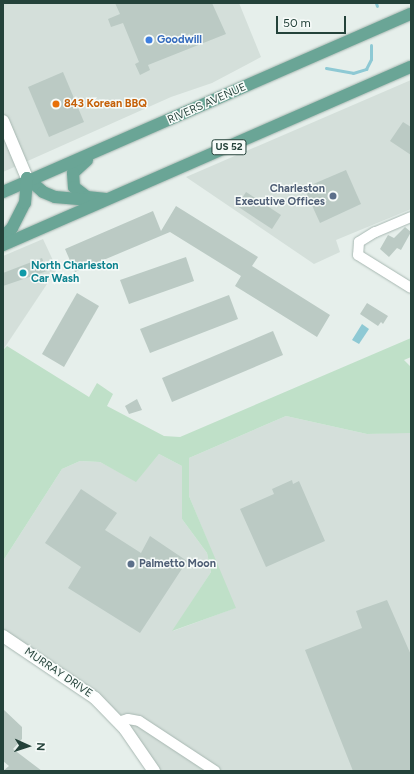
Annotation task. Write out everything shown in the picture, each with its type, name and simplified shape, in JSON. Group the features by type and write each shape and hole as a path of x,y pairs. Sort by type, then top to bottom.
{"main road":[{"name":"RIVERS AVENUE","path":"3,192 27,178 101,150 411,14"},
{"name":"US 52","path":"3,245 411,67"},
{"path":"101,150 77,166 73,180 78,192 88,197 108,199"},
{"path":"27,178 43,192 55,197 81,200 108,199"},
{"path":"3,237 12,228 25,203 27,178"}],"street":[{"path":"3,121 27,178"},
{"path":"411,217 375,232 360,242 358,255 411,288"},
{"name":"MURRAY DRIVE","path":"3,636 85,690 118,722 154,771"},
{"path":"118,722 128,719 138,721 215,771"}],"shaded area":[{"path":"3,3 239,3 261,57 212,83 171,97 3,172"},
{"path":"411,80 411,209 336,240 340,252 314,264 186,177"},
{"path":"43,239 57,269 3,350 3,256"},
{"path":"286,416 367,434 411,432 411,771 154,771 118,722 3,636 3,561 62,469 80,461 100,462 136,481 159,454 182,466 182,519 207,553 211,572 173,631 235,608 189,496 189,458"}],"green space":[{"path":"411,338 411,357 404,360 411,367 410,433 367,434 286,416 189,458 189,496 236,608 172,631 211,572 207,553 182,519 182,466 159,454 136,482 100,462 80,461 62,469 3,561 3,350 7,346 89,397 97,383 113,394 107,406 164,436 180,437"}],"water":[{"path":"362,324 369,329 359,344 352,340"}],"building":[{"path":"115,3 212,3 226,34 148,65 150,70 140,75 135,64 139,62 123,23 111,27 108,19 120,14"},
{"name":"843 Korean BBQ","path":"63,72 84,122 49,137 28,87"},
{"path":"403,122 411,127 411,155 390,141"},
{"name":"Charleston Executive Offices","path":"346,170 361,204 320,223 304,188"},
{"path":"246,192 281,215 272,229 237,206"},
{"path":"176,206 258,257 252,266 330,315 317,337 235,286 241,276 170,232 75,272 65,249 153,211 161,231"},
{"path":"405,227 411,232 401,250 397,248 389,257 380,249 388,235 394,238"},
{"path":"186,257 194,281 129,304 120,280"},
{"name":"North Charleston Car Wash","path":"42,258 47,271 3,286 3,273"},
{"path":"77,293 99,306 64,367 42,354"},
{"path":"229,295 238,319 150,353 140,329"},
{"path":"367,303 388,316 383,324 381,322 378,326 360,314"},
{"path":"273,331 283,355 172,402 162,378"},
{"path":"137,399 142,410 129,414 125,406"},
{"path":"292,480 293,484 299,481 325,541 266,567 240,509 274,494 272,489"},
{"name":"Palmetto Moon","path":"81,489 117,513 105,530 141,553 150,536 187,561 140,633 68,588 81,567 45,543"},
{"path":"387,600 411,655 411,771 353,771 305,650 362,628 356,611"},
{"path":"3,709 22,727 22,739 13,749 42,771 3,771 9,766 3,761"}],"waterway":[{"path":"326,68 353,73 366,69 371,59 371,45"}],"place":[{"name":"Goodwill","path":"149,40"},
{"name":"843 Korean BBQ","path":"56,104"},
{"name":"Charleston Executive Offices","path":"333,196"},
{"name":"North Charleston Car Wash","path":"23,273"},
{"name":"Palmetto Moon","path":"131,564"}]}
